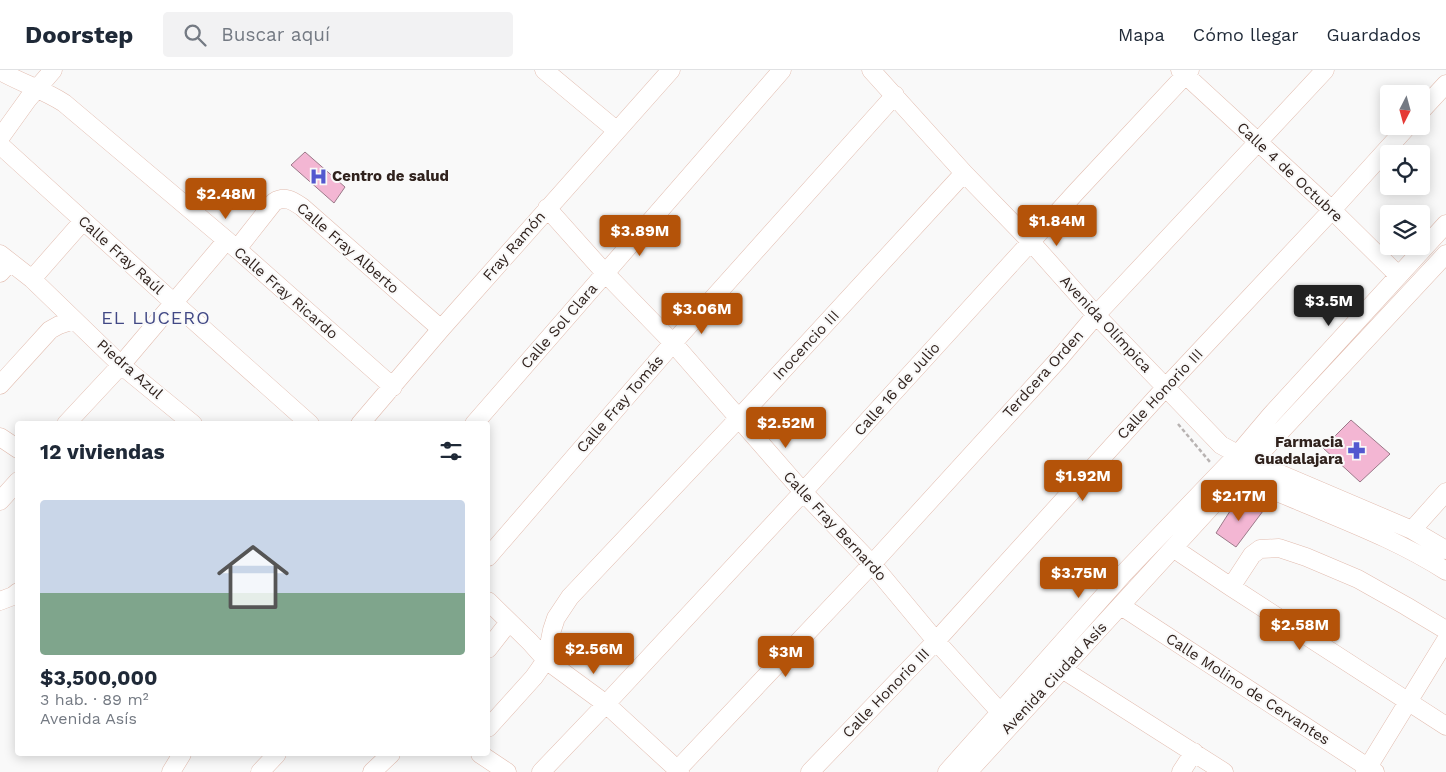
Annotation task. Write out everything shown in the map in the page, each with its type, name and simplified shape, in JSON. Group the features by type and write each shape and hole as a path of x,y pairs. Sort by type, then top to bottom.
{"street":[{"path":"0,138 53,70"},
{"path":"544,70 616,130"},
{"name":"Fray Ramón","path":"363,421 669,70"},
{"name":"Calle Sol Clara","path":"477,421 782,70"},
{"name":"Avenida Olímpica","path":"871,70 964,173 1031,242 1096,315 1239,464"},
{"name":"Terdcera Orden","path":"679,771 872,564 1058,360 1096,315 1324,70"},
{"name":"Calle Fray Ricardo","path":"0,71 54,96 64,103 393,386"},
{"name":"Calle 4 de Octubre","path":"1185,72 1332,210 1398,276"},
{"name":"Calle 16 de Julio","path":"541,772 803,492 1185,72"},
{"path":"1430,101 1446,84"},
{"name":"Calle Fray Tomás","path":"490,555 673,343 895,96"},
{"name":"Calle Honorio III","path":"810,772 936,641 1165,388 1400,135"},
{"name":"Calle Fray Raúl","path":"0,145 307,421"},
{"name":"Inocencio III","path":"546,660 556,618 570,597 738,419 964,173"},
{"name":"Calle Fray Alberto","path":"69,421 121,364 173,302 279,199 292,200 302,207 441,329"},
{"name":"Calle Fray Bernardo","path":"547,208 605,273 673,343 803,492 872,564 936,641 1000,712"},
{"path":"32,279 83,221"},
{"path":"1239,464 1398,276 1446,224"},
{"name":"Piedra Azul","path":"3,263 32,279 121,364 174,418"},
{"name":"Avenida Ciudad Asís","path":"952,771 1000,712 1124,573 1239,464 1443,263"},
{"path":"0,385 50,330 74,320"},
{"path":"0,437 15,447"},
{"path":"1239,464 1412,530 1446,550"},
{"path":"1239,464 1422,556 1446,571"},
{"name":"Avenida Ciudad Asís","path":"968,772 1173,548 1239,464"},
{"path":"0,501 15,484"},
{"path":"1412,530 1446,492"},
{"path":"1173,548 1446,726"},
{"path":"1231,587 1252,555 1260,549 1279,548 1358,579 1446,630"},
{"path":"490,603 546,660 606,704 679,771"},
{"name":"Calle Molino de Cervantes","path":"1121,606 1369,771"},
{"path":"490,646 509,622"},
{"path":"1369,771 1408,701 1446,640"},
{"path":"490,726 534,677 546,660"},
{"path":"1062,669 1224,772"},
{"path":"1181,772 1194,752"},
{"path":"170,772 181,756"},
{"path":"260,772 275,756"},
{"path":"372,772 389,756"},
{"path":"483,756 507,772"}],"building":[{"name":"Centro de salud","path":"305,152 345,187 334,203 291,165"},
{"name":"Farmacia Guadalajara","path":"1351,420 1390,454 1360,482 1323,448"},
{"path":"1239,497 1263,511 1236,547 1216,533"}],"place":[{"name":"Centro de salud","path":"318,176"},
{"name":"Farmacia Guadalajara","path":"1357,451"}],"district":[{"name":"EL LUCERO","path":"156,318"}]}
